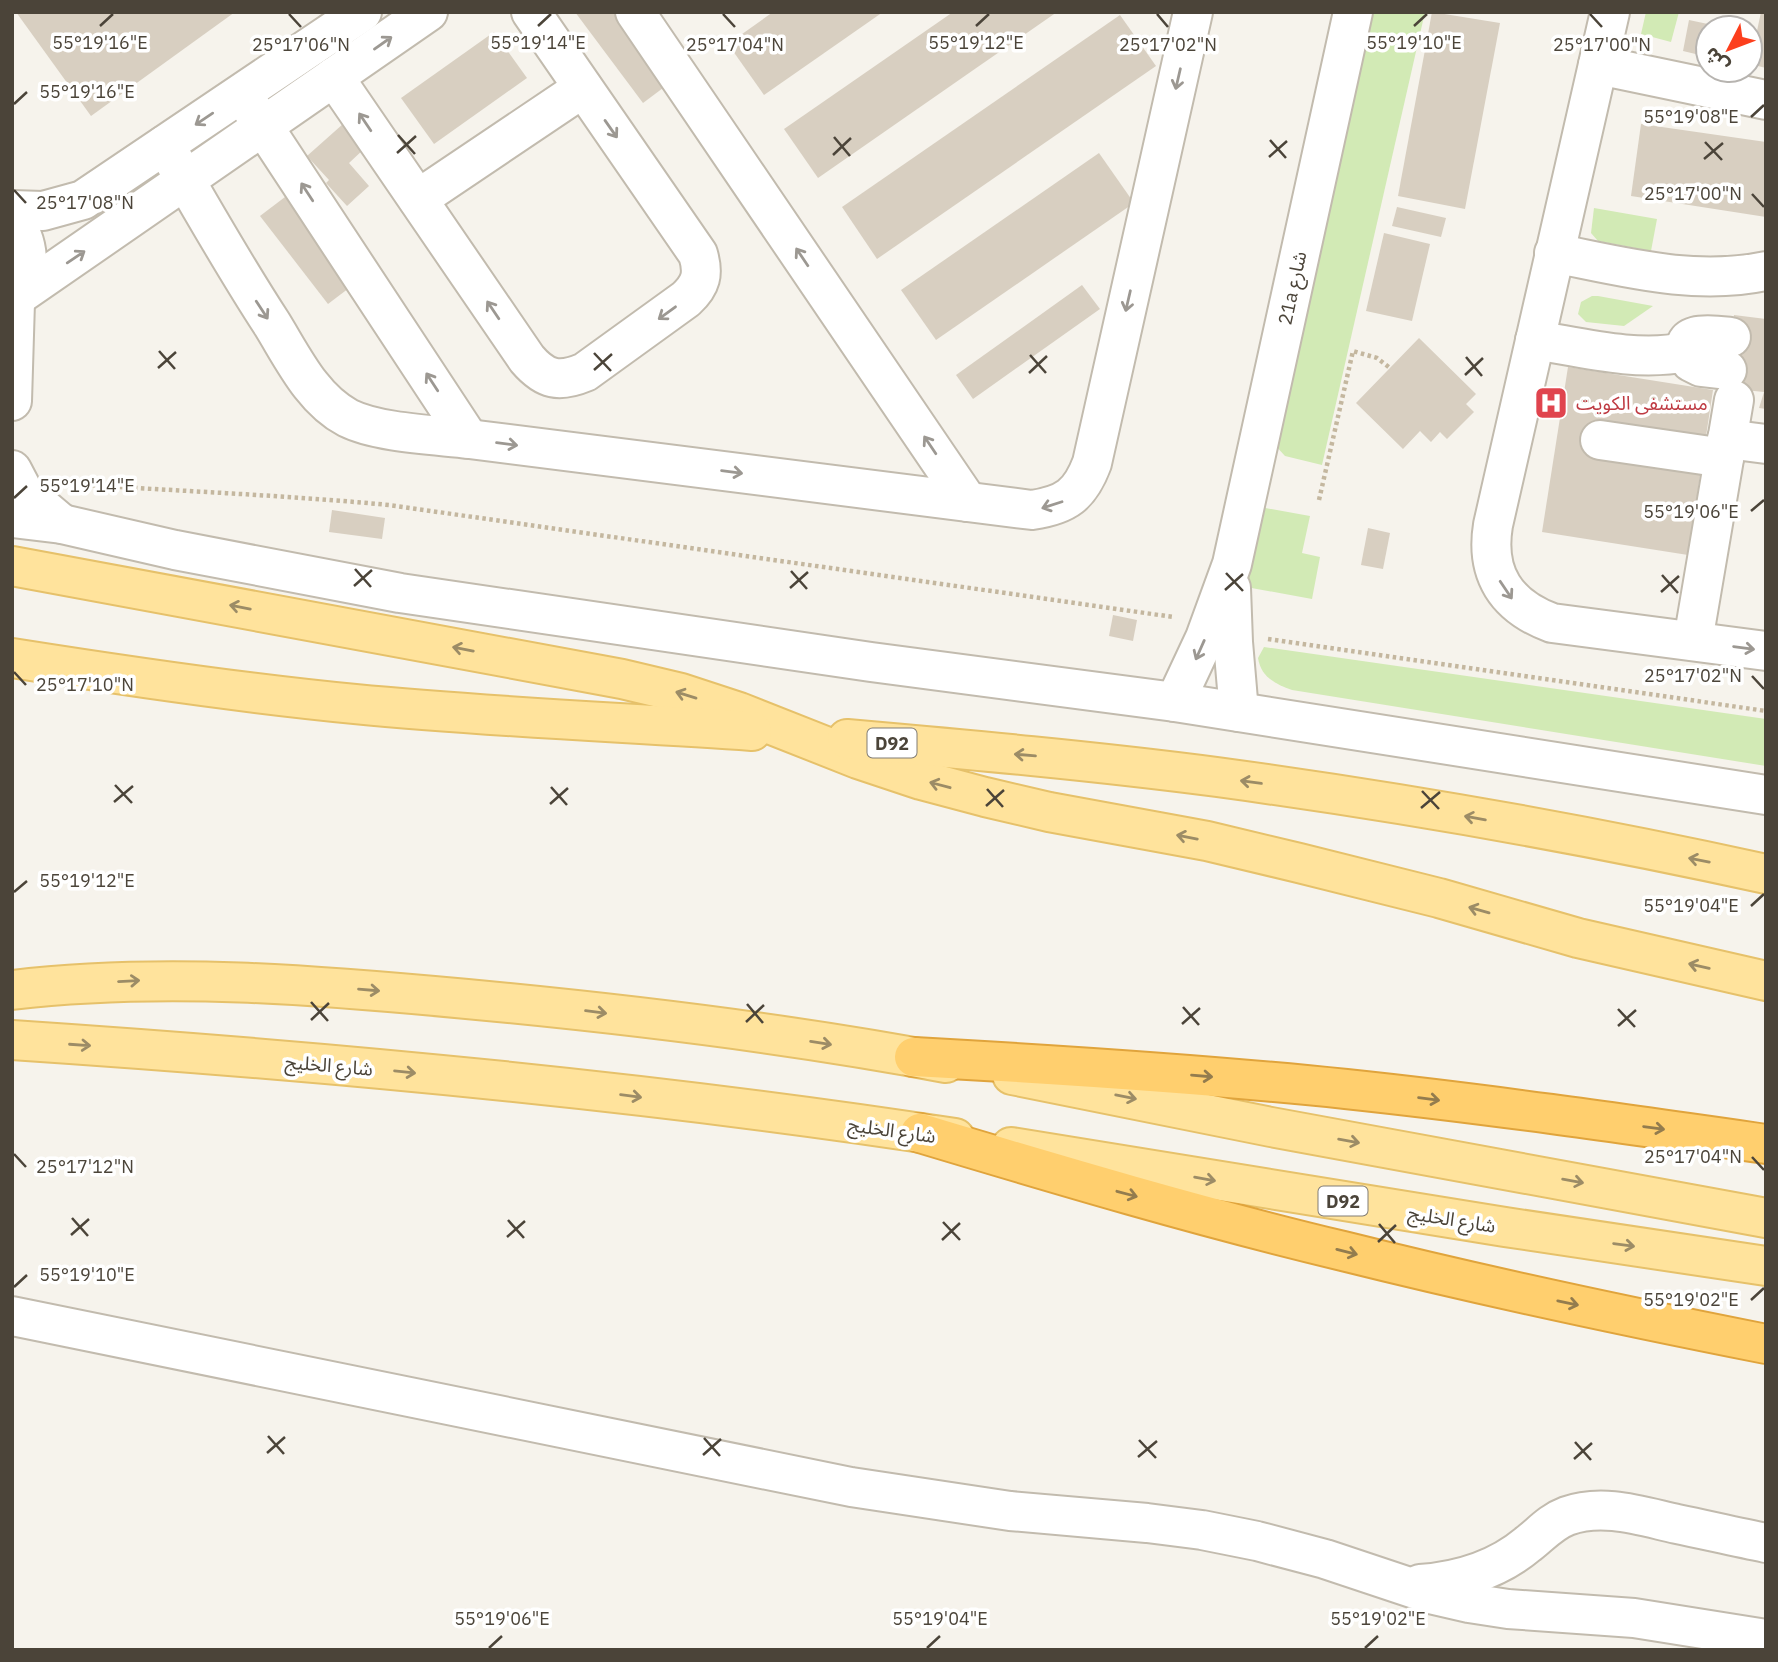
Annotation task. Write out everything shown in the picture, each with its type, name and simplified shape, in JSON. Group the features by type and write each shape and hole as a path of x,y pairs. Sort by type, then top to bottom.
{"highway":[{"path":"914,1057 1059,1065 1347,1089 1766,1144"},
{"path":"920,1133 1060,1175 1341,1251 1625,1316 1766,1344"}],"main road":[{"path":"12,566 622,678 716,704 895,771 985,797 1049,812 1207,841 1439,898 1578,939 1766,981"},
{"name":"D92","path":"12,658 198,686 354,704 510,718 796,734 1035,756 1216,777 1575,835 1766,874"},
{"path":"12,990 135,980 301,984 558,1008 734,1030 914,1057 1271,1127 1766,1218"},
{"name":"شارع الخليج","path":"12,1040 305,1063 760,1111 920,1133 1504,1227 1766,1266"}],"street":[{"path":"12,210 43,211 83,200 362,12"},
{"path":"16,301 428,12"},
{"path":"334,77 537,371 553,379 569,379 585,372 696,290 702,279 702,266 698,254 531,12"},
{"path":"635,12 968,502"},
{"path":"165,145 230,259 312,387 331,408 351,420 377,427 1032,510 1053,507 1071,497 1084,482 1092,463 1193,12"},
{"name":"21a شارع","path":"1175,702 1218,606 1232,564 1353,12"},
{"path":"1610,12 1493,526 1491,549 1495,572 1502,587 1524,610 1552,622 1766,651"},
{"path":"1598,65 1766,100"},
{"path":"418,199 583,88"},
{"path":"242,94 469,439"},
{"path":"146,209 192,227 213,241 230,259"},
{"path":"12,220 18,226 26,249 27,273 16,301 12,401"},
{"path":"1554,253 1673,276 1720,278 1766,271"},
{"path":"1535,340 1639,356 1686,352 1690,340 1700,334 1731,369 1726,448 1693,641"},
{"path":"1600,440 1726,448 1766,444"},
{"path":"14,475 23,491 62,524"},
{"path":"12,518 62,524 288,573 400,593 857,660 1175,702 1766,795"},
{"name":"21a شارع","path":"1232,564 1233,642 1239,712"},
{"path":"12,1316 851,1487 1010,1511 1213,1532 1325,1559 1430,1594 1508,1609 1679,1623 1766,1639"},
{"path":"1391,1582 1441,1583 1488,1570 1520,1550 1551,1524 1564,1517 1591,1510 1620,1512 1766,1543"}],"path":[{"path":"1319,500 1353,351 1377,358 1390,368"},
{"path":"14,475 213,494 389,505 1173,617 1176,599 1218,606"},
{"path":"1264,639 1766,711"}],"green space":[{"path":"1365,12 1425,12 1322,465 1285,456 1275,445"},
{"path":"1646,12 1679,12 1671,42 1641,34"},
{"path":"1594,208 1657,219 1651,251 1598,241 1591,233"},
{"path":"1592,296 1653,306 1624,326 1586,322 1578,314 1581,302"},
{"path":"1260,507 1310,516 1302,553 1320,557 1312,599 1246,587"},
{"path":"1264,647 1766,719 1766,766 1292,690 1275,682 1262,670 1258,658"}],"building":[{"path":"16,12 235,12 91,116"},
{"path":"575,12 613,12 667,85 643,103"},
{"path":"773,12 883,12 764,95 728,44"},
{"path":"953,12 1057,12 818,178 784,129"},
{"path":"1432,12 1500,23 1465,209 1398,196"},
{"path":"1766,12 1766,68 1764,14 1761,14"},
{"path":"1120,15 1156,66 877,259 842,207"},
{"path":"1689,20 1694,21 1694,54 1683,51"},
{"path":"494,32 527,78 434,144 401,98"},
{"path":"343,124 365,148 349,163 369,186 347,206 326,183 329,180 307,156"},
{"path":"1641,124 1766,142 1766,217 1631,196"},
{"path":"1099,153 1134,203 936,340 901,290"},
{"path":"285,197 353,285 328,304 260,216"},
{"path":"1397,207 1446,218 1441,237 1392,226"},
{"path":"1384,233 1430,244 1412,321 1366,311"},
{"path":"1082,285 1100,309 973,399 956,375"},
{"path":"1734,315 1766,319 1766,409 1759,408 1764,392 1725,388"},
{"path":"1419,338 1476,394 1466,404 1474,412 1447,439 1440,432 1431,442 1420,431 1403,449 1356,403"},
{"path":"1568,367 1713,390 1688,555 1542,532"},
{"path":"332,510 385,518 382,539 329,532"},
{"path":"1368,528 1390,533 1383,569 1361,565"},
{"path":"1113,615 1137,620 1133,641 1109,636"}],"place":[{"name":"مستشفى الكويت","path":"1551,403"}]}
